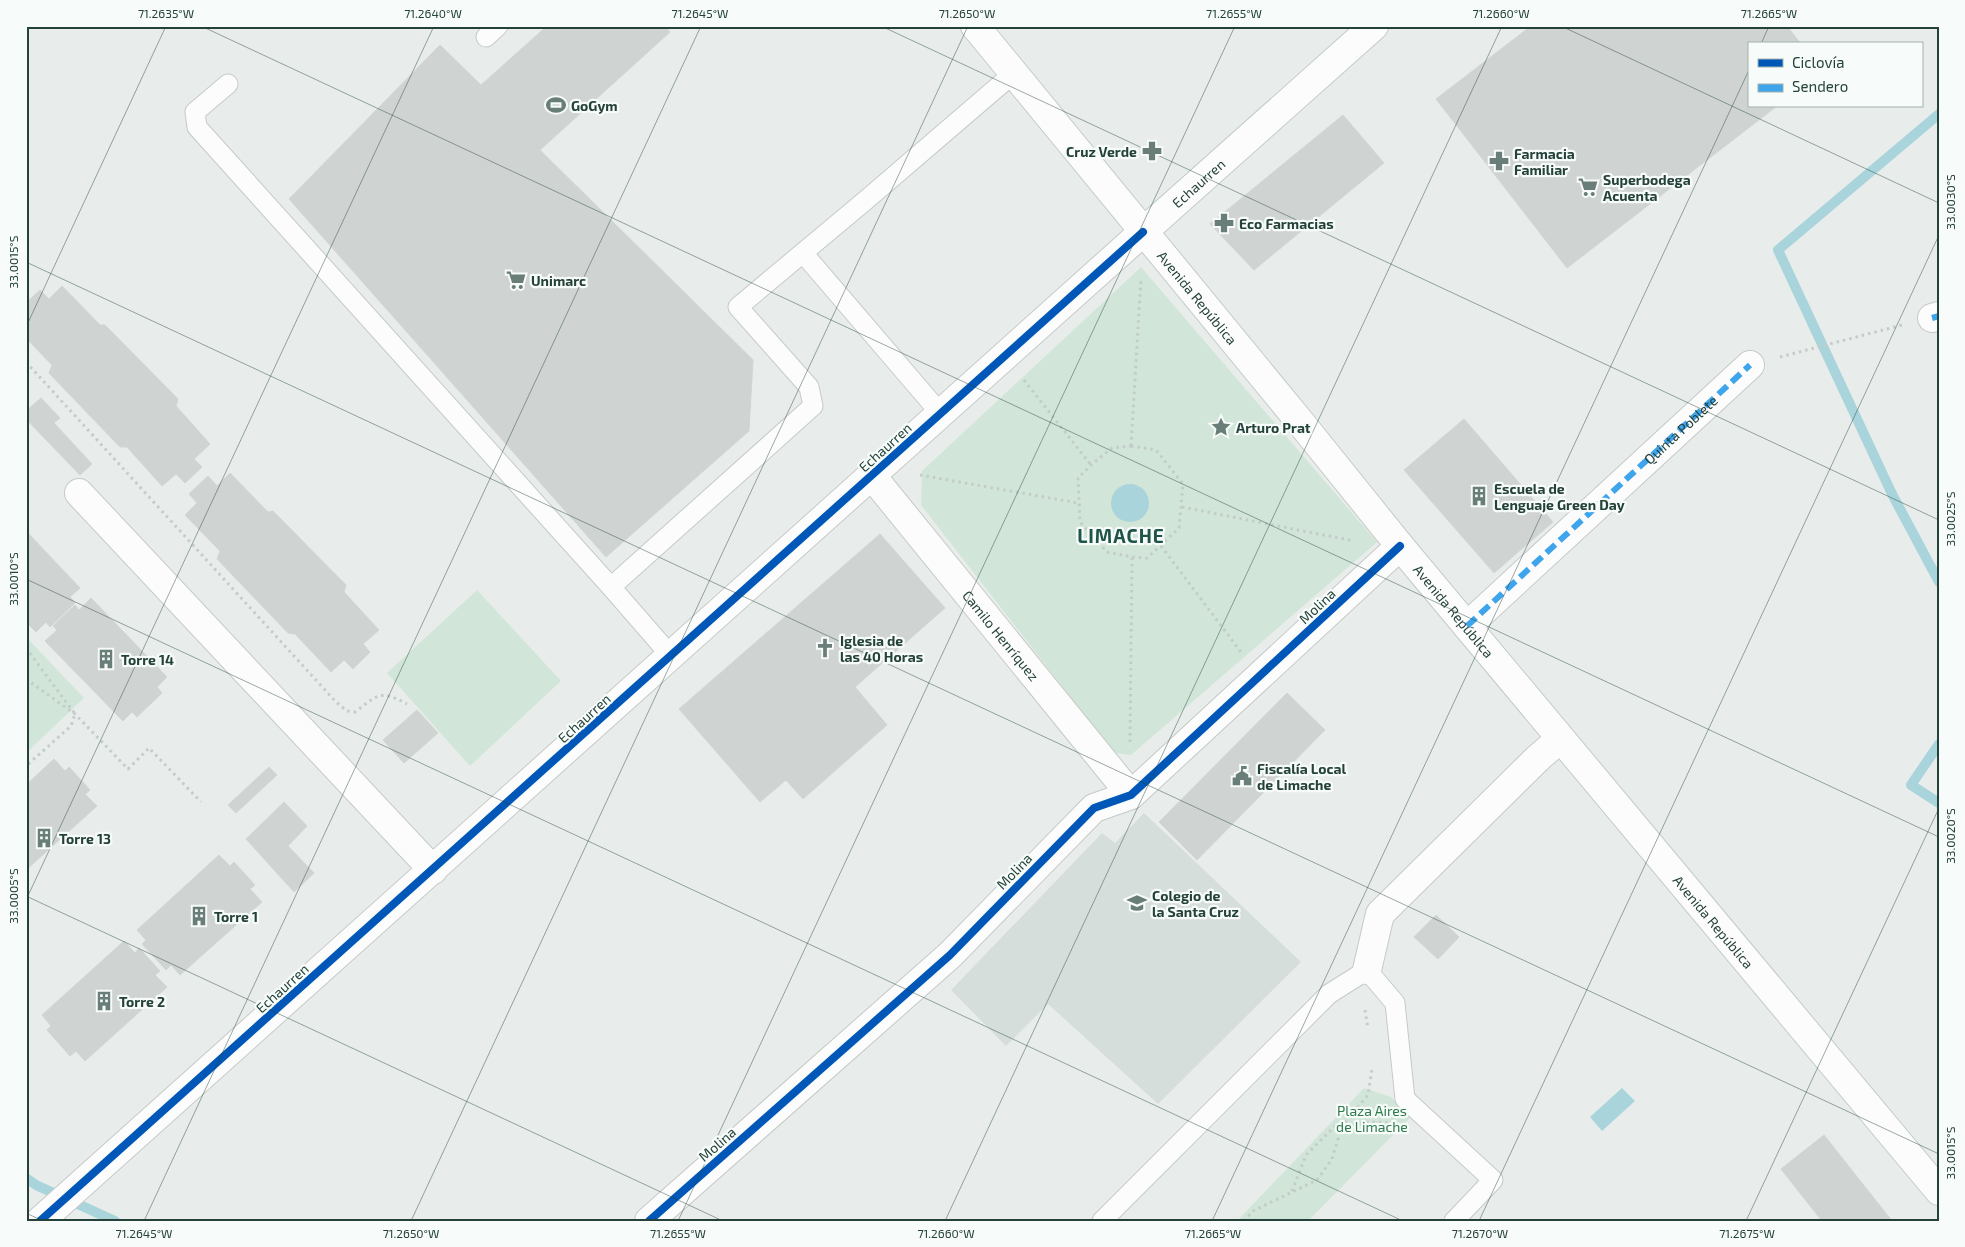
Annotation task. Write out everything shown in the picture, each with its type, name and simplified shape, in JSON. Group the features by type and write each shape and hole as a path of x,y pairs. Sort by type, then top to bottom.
{"street":[{"name":"Avenida República","path":"975,26 1560,740 1939,1191"},
{"name":"Echaurren","path":"46,1215 1374,26"},
{"name":"Quinta Poblete","path":"1467,626 1750,364"},
{"name":"Camilo Henríquez","path":"872,476 1131,795"},
{"path":"79,493 290,720 433,870"},
{"name":"Molina","path":"649,1221 950,955 1094,808 1131,795 1400,546"},
{"path":"1366,970 1380,914 1538,758 1560,740"}],"lane":[{"path":"611,587 813,406 809,387 738,307 1014,72"},
{"path":"228,84 195,112 197,126 671,656"},
{"path":"803,253 941,414"},
{"path":"1102,1221 1329,994 1366,970 1395,1003 1405,1099 1493,1180 1454,1221"}],"path":[{"path":"1132,446 1143,232"},
{"path":"1750,364 1935,317"},
{"path":"1004,357 1091,465"},
{"path":"26,362 336,702 347,710 355,712 375,697 384,695 396,698 407,704"},
{"path":"1132,446 1156,450 1183,484 1179,528 1147,558 1107,552 1080,522 1078,478 1091,465 1112,448 1132,446"},
{"path":"872,476 925,476 1078,503"},
{"path":"1182,506 1344,540 1400,546"},
{"path":"1161,546 1259,677"},
{"path":"1130,748 1132,557"},
{"path":"26,648 75,714 128,769 149,748 201,802"},
{"path":"26,679 75,714"},
{"path":"26,766 71,726 75,714"},
{"path":"1366,970 1365,1017 1369,1034"},
{"path":"1244,1221 1253,1211 1317,1180 1332,1159 1342,1126 1368,1095 1372,1068"},
{"path":"1292,1192 1306,1155 1334,1127 1370,1122 1395,1124"}],"shaded area":[{"name":"Colegio de la Santa Cruz","path":"1144,813 1301,962 1158,1104 1048,1004 1006,1046 951,990 1102,833 1115,843"}],"green space":[{"path":"1141,267 1377,542 1131,755 1114,753 921,505 922,471"},
{"path":"477,590 561,681 470,766 387,673"},
{"path":"26,637 84,698 26,753"},
{"name":"Plaza Aires de Limache","path":"1364,1088 1391,1097 1411,1117 1308,1221 1237,1221"}],"water":[{"path":"1130,484 1143,490 1149,503 1143,516 1130,522 1117,516 1111,503 1117,490"},
{"path":"1622,1088 1635,1101 1602,1131 1590,1117"}],"building":[{"name":"Unimarc","path":"547,26 665,26 670,32 540,150 753,360 749,431 606,557 289,199 440,45 481,85"},
{"name":"Superbodega Acuenta","path":"1531,26 1787,26 1799,42 1748,42 1748,108 1774,108 1567,268 1436,99"},
{"path":"1343,115 1384,163 1254,270 1210,224"},
{"path":"62,286 100,325 105,325 178,399 176,406 210,444 194,459 202,467 185,483 176,474 162,486 127,447 120,447 49,373 52,365 26,338 26,320 30,316 26,312 26,303 40,290 49,299"},
{"path":"41,398 60,418 54,423 92,464 80,475 26,419 26,411"},
{"name":"Escuela de Lenguaje Green Day","path":"1464,419 1553,522 1494,573 1404,470"},
{"path":"230,473 268,512 273,511 346,585 344,592 379,630 363,644 370,652 353,669 344,660 331,672 295,634 288,633 217,559 220,551 185,515 197,503 189,494 208,476 217,486"},
{"path":"26,531 80,588 70,597 75,603 50,627 46,622 36,632 26,622"},
{"name":"Iglesia de las 40 Horas","path":"880,534 945,608 855,687 887,725 803,799 786,780 760,802 679,709"},
{"name":"Torre 14","path":"91,598 167,677 157,687 162,693 137,717 132,712 123,721 45,641 57,630 53,626 75,605 79,610"},
{"name":"Fiscalía Local de Limache","path":"1287,693 1325,730 1197,860 1159,822"},
{"path":"417,710 438,733 404,763 383,740"},
{"name":"Torre 13","path":"54,759 65,771 69,767 90,790 85,794 97,806 26,870 26,785"},
{"path":"269,767 277,775 236,813 228,805"},
{"path":"284,802 307,826 288,846 314,873 294,892 246,839"},
{"name":"Torre 1","path":"219,855 230,866 234,862 255,885 250,889 262,902 180,975 171,965 166,970 142,944 146,940 137,930"},
{"path":"1436,915 1459,937 1438,959 1414,937"},
{"name":"Torre 2","path":"124,941 135,953 139,948 160,971 155,975 167,987 85,1061 76,1051 70,1056 47,1030 51,1026 42,1015"},
{"path":"1824,1135 1892,1221 1822,1221 1781,1169"}],"waterway":[{"path":"1939,114 1778,250 1892,494 1939,582"},
{"path":"1939,744 1911,785 1939,803"},
{"path":"26,1178 36,1185 115,1221"}],"marked path":[{"path":"1932,318 1939,316"},
{"path":"1467,626 1750,365"}],"cycle path":[{"path":"40,1221 1143,232"},
{"path":"649,1221 950,955 1094,808 1131,795 1400,546"}],"place":[{"name":"GoGym","path":"556,105"},
{"name":"Cruz Verde","path":"1152,151"},
{"name":"Farmacia Familiar","path":"1499,161"},
{"name":"Superbodega Acuenta","path":"1588,187"},
{"name":"Eco Farmacias","path":"1224,223"},
{"name":"Unimarc","path":"516,280"},
{"name":"Arturo Prat","path":"1221,427"},
{"name":"Escuela de Lenguaje Green Day","path":"1479,496"},
{"name":"Iglesia de las 40 Horas","path":"825,648"},
{"name":"Torre 14","path":"106,659"},
{"name":"Fiscalía Local de Limache","path":"1242,776"},
{"name":"Torre 13","path":"44,838"},
{"name":"Colegio de la Santa Cruz","path":"1137,903"},
{"name":"Torre 1","path":"199,916"},
{"name":"Torre 2","path":"104,1001"}],"district":[{"name":"LIMACHE","path":"1121,535"}]}
